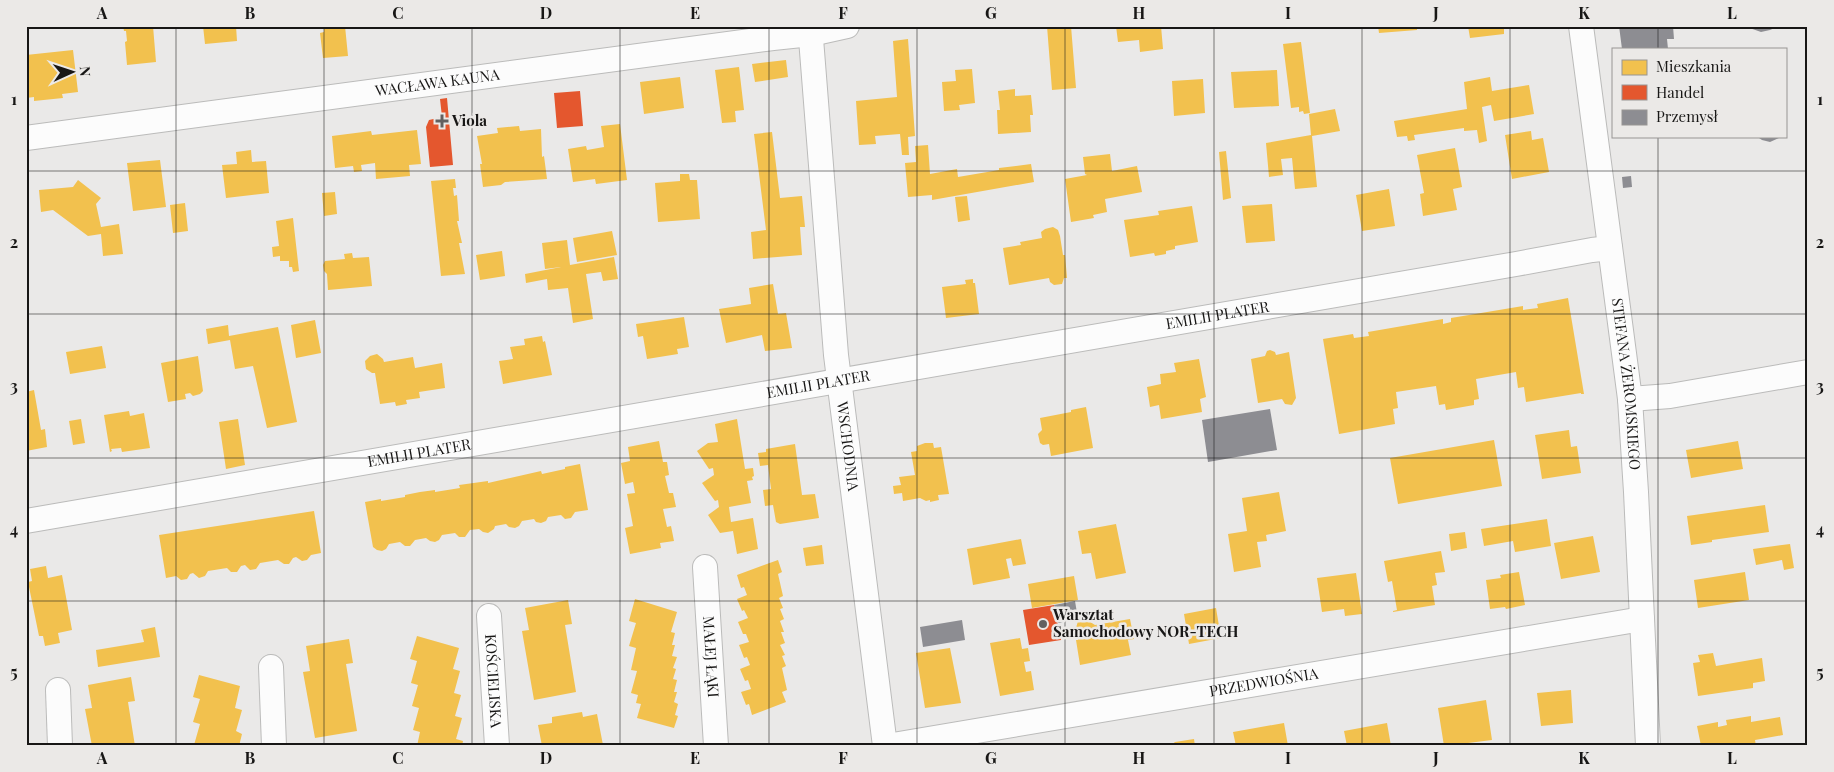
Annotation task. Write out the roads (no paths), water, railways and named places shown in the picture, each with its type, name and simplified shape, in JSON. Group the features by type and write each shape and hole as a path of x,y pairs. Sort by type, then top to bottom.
{"street":[{"name":"WACŁAWA KAUNA","path":"26,138 773,38 811,30 847,26"},
{"name":"STEFANA ŻEROMSKIEGO","path":"1581,26 1630,398 1648,746"},
{"name":"WSCHODNIA","path":"811,30 838,381 886,746"},
{"name":"EMILII PLATER","path":"26,521 1610,248"},
{"path":"1630,398 1670,396 1808,372"},
{"name":"MAŁEJ ŁĄKI","path":"705,567 716,746"},
{"name":"KOŚCIELISKA","path":"489,616 497,746"},
{"name":"PRZEDWIOŚNIA","path":"886,746 1642,619"},
{"path":"271,667 274,746"},
{"path":"58,690 60,746"}],"place":[{"name":"Viola","path":"442,121"},
{"name":"Warsztat Samochodowy NOR-TECH","path":"1043,624"}]}
